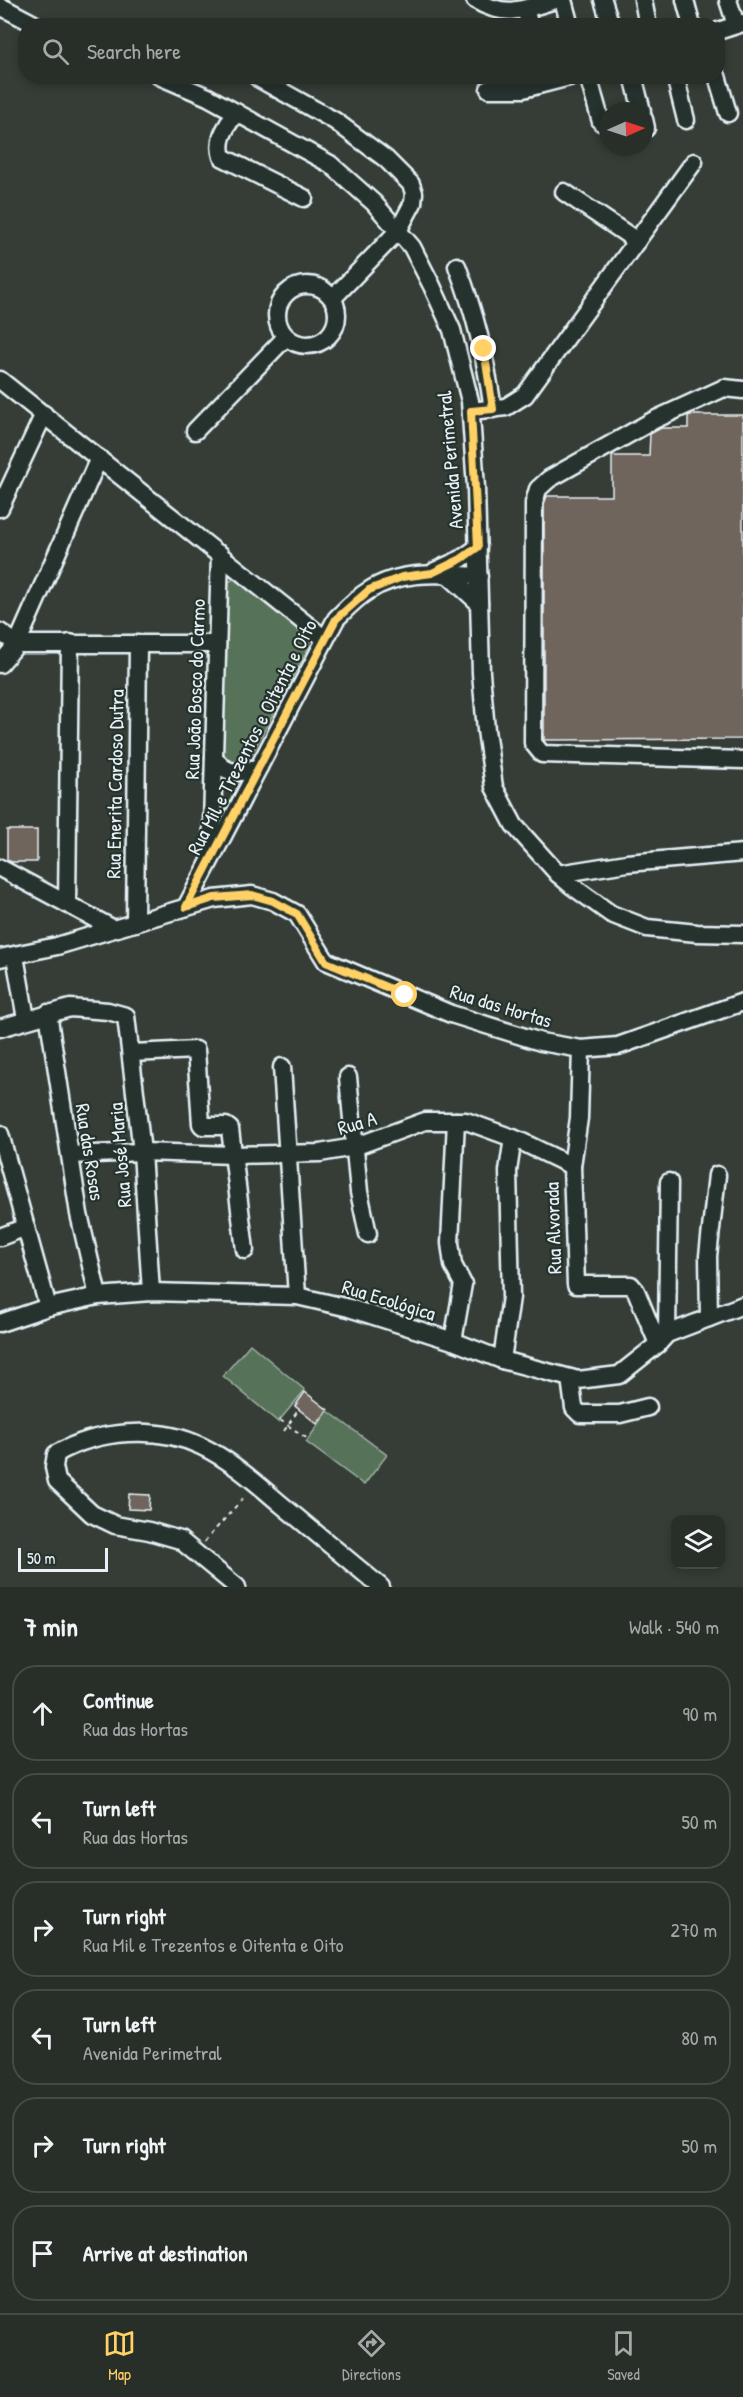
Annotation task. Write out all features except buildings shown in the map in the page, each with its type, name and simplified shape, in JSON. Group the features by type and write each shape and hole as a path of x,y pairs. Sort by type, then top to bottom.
{"street":[{"path":"475,0 489,8 527,17 555,0"},
{"path":"563,0 568,18"},
{"path":"603,0 609,18"},
{"path":"643,0 646,18"},
{"path":"685,0 690,18"},
{"path":"725,29 741,26 728,0"},
{"path":"1,10 20,18"},
{"name":"Avenida Perimetral","path":"178,84 208,97 330,164 374,203 412,247 452,330 471,411 482,684 494,788 514,825 572,886 611,914 647,928 696,933 743,934"},
{"path":"269,84 335,121 386,159 411,184 414,193 413,203 398,231 333,298"},
{"path":"489,89 523,89 536,84"},
{"path":"590,84 599,118"},
{"path":"635,84 640,102"},
{"path":"677,84 686,120"},
{"path":"719,84 728,113"},
{"path":"236,112 221,137 219,148 222,157 304,198"},
{"path":"471,411 506,407 525,395 694,162"},
{"path":"564,192 636,241"},
{"path":"457,266 472,306 484,349 493,409"},
{"path":"309,284 323,288 333,298 338,320 327,339 314,345 306,345 286,337 278,324 277,317 279,303 288,291 309,284"},
{"path":"195,431 286,337"},
{"path":"0,380 325,639"},
{"path":"743,390 724,388 654,420 549,479 537,489 534,503 533,743 542,754 743,760"},
{"path":"0,508 44,414"},
{"path":"0,664 17,644 99,458"},
{"name":"Rua Mil e Trezentos e Oitenta e Oito","path":"439,573 478,547"},
{"name":"Rua João Bosco do Carmo","path":"211,861 220,554"},
{"path":"439,573 479,603"},
{"name":"Rua Mil e Trezentos e Oitenta e Oito","path":"186,907 336,619 369,590 402,577 439,573 479,576"},
{"path":"0,632 17,644 217,644"},
{"path":"67,904 70,644"},
{"name":"Rua Enerita Cardoso Dutra","path":"135,923 138,645"},
{"path":"214,757 218,764 228,771 242,773 259,767"},
{"path":"558,873 627,863 743,853"},
{"path":"0,868 112,928"},
{"name":"Rua das Hortas","path":"7,957 57,946 214,898 252,895 273,901 297,914 326,962 451,1014 541,1042 581,1049 618,1046 739,1005"},
{"path":"7,957 26,1019"},
{"name":"Rua José Maria","path":"48,1013 70,1008 108,1011 126,1016 142,1152 151,1292"},
{"path":"0,1028 48,1013"},
{"name":"Rua das Rosas","path":"48,1013 79,1214 98,1296"},
{"name":"Rua Alvorada","path":"581,1049 579,1118 572,1166 576,1286 631,1285 663,1339"},
{"path":"132,1053 196,1050 201,1124 203,1126 229,1126 245,1250"},
{"path":"282,1067 297,1296"},
{"path":"348,1077 359,1192 368,1234"},
{"name":"Rua A","path":"70,1155 142,1152 233,1155 320,1154 354,1147 425,1121 466,1121 513,1138 572,1166"},
{"path":"453,1341 463,1284 453,1265 450,1243 456,1121"},
{"path":"0,1134 48,1307"},
{"path":"502,1360 511,1297 508,1171 513,1138"},
{"path":"709,1318 708,1256 717,1175"},
{"path":"663,1339 669,1182"},
{"path":"0,1237 26,1227"},
{"name":"Rua Ecológica","path":"0,1323 48,1307 98,1296 151,1292 297,1296 349,1308 453,1341 502,1360 578,1380 619,1375 663,1339 743,1305"},
{"path":"570,1378 577,1412 620,1414 648,1407"},
{"path":"237,1587 180,1540 115,1525 92,1514 57,1481 54,1467 56,1454 73,1444 105,1434 149,1434 175,1437 201,1446 248,1476 381,1587"}],"path":[{"path":"284,1431 298,1409"},
{"path":"280,1420 308,1439"},
{"path":"195,1552 256,1483"}],"green space":[{"path":"235,578 242,580 306,635 310,645 247,763 234,766 221,756 225,584"},
{"path":"250,1344 305,1390 278,1422 223,1376"},
{"path":"328,1411 387,1455 364,1485 306,1442"}],"route":[{"path":"405,995 326,962 297,914 273,901 252,895 214,898 186,907 336,619 369,590 402,577 432,573 461,559 478,547 471,411 493,409 484,349"}]}
